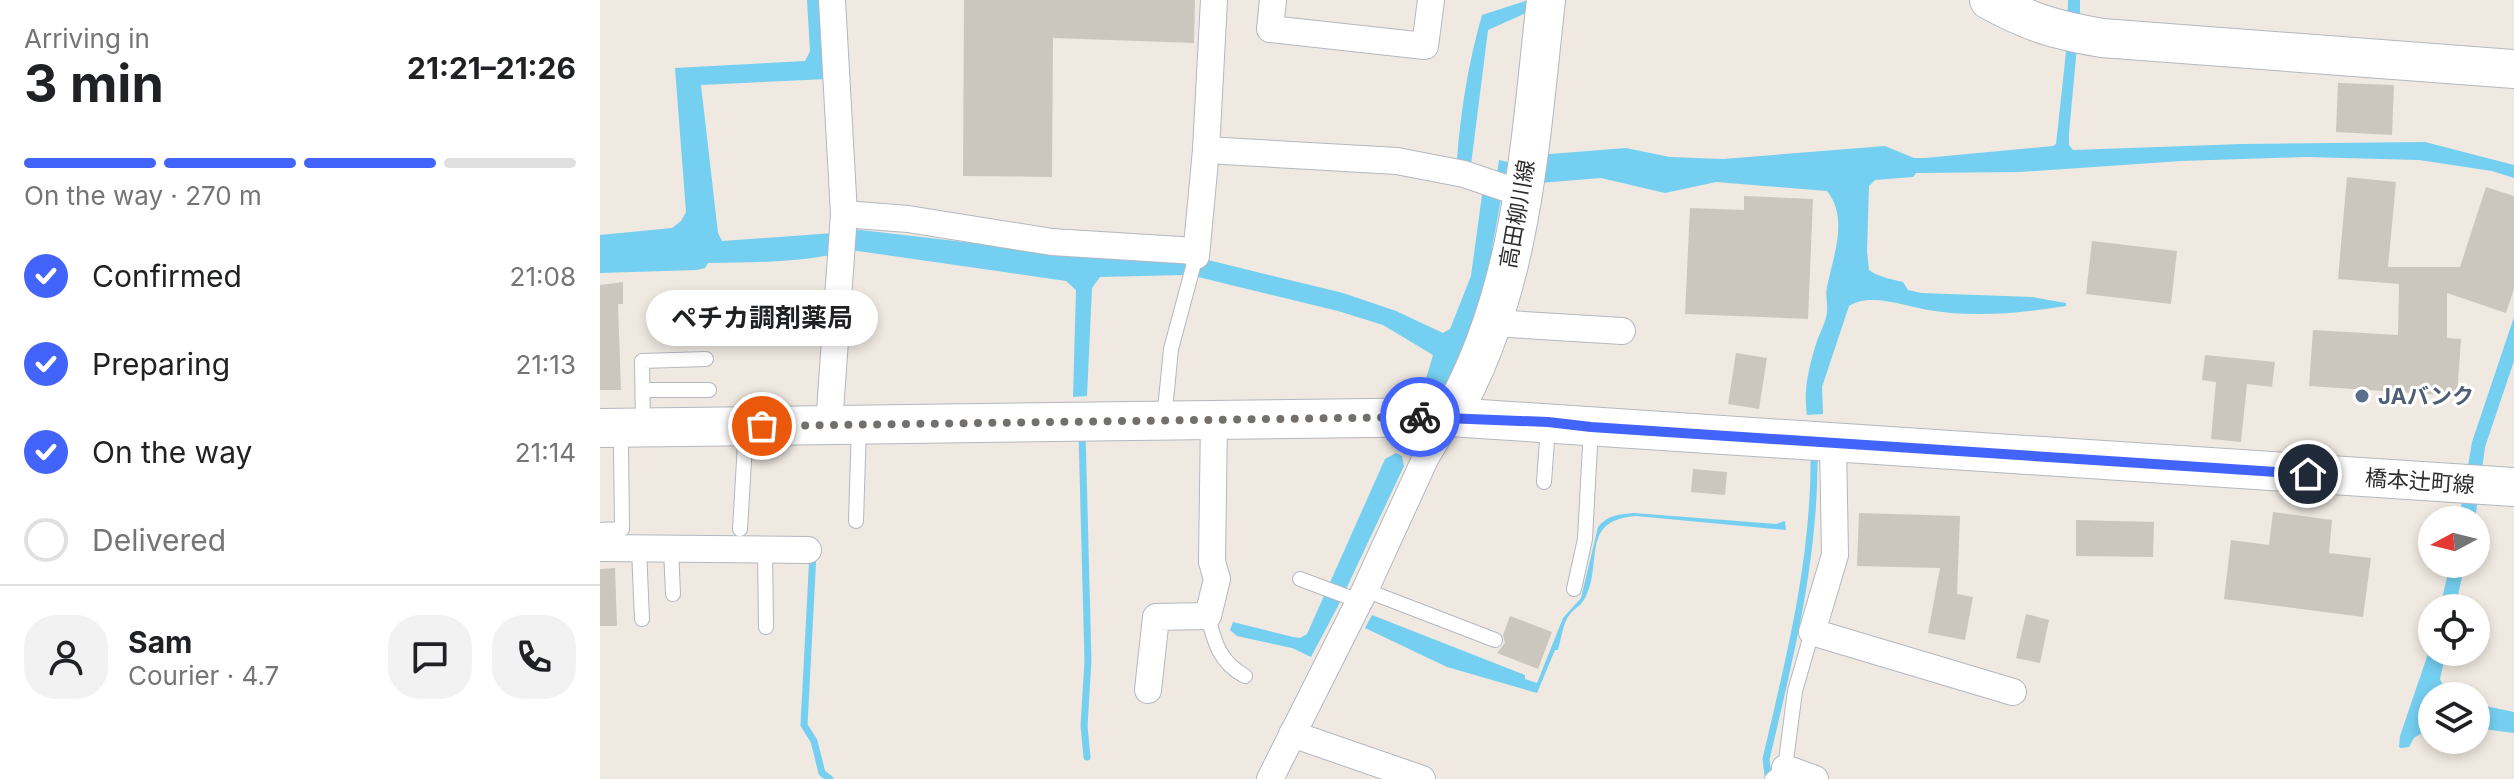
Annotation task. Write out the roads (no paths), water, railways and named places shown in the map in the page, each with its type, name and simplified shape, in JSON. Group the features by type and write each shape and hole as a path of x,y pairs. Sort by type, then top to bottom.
{"main road":[{"name":"高田柳川線","path":"1450,417 1469,384 1504,288 1515,191 1546,0"},
{"path":"1989,0 2054,30 2102,38 2514,69"},
{"name":"橋本辻町線","path":"622,435 747,426 1450,417 2514,487"}],"street":[{"path":"832,0 843,220 840,257 844,425"},
{"path":"843,220 908,219 1194,262 1206,150 1214,0"},
{"path":"1273,0 1270,29 1425,46 1431,0"},
{"path":"1206,150 1397,161 1464,174 1515,191"},
{"path":"1492,323 1622,331"},
{"path":"1270,779 1426,457 1450,417"},
{"path":"1148,690 1156,617 1208,616 1217,579 1212,562 1214,419"},
{"path":"1833,443 1835,555 1812,632 2013,692"},
{"path":"600,548 808,550"},
{"path":"1292,734 1422,779"},
{"path":"1779,773 1815,779"}],"lane":[{"path":"1163,420 1171,349 1194,262"},
{"path":"600,530 622,529 622,435 643,390 642,361 706,359"},
{"path":"643,390 709,390"},
{"path":"1544,482 1548,422"},
{"path":"844,425 856,521"},
{"path":"740,529 747,426"},
{"path":"1574,589 1585,539 1591,427"},
{"path":"639,549 642,619"},
{"path":"671,549 673,594"},
{"path":"765,550 766,627"},
{"path":"1300,579 1325,590 1357,596 1495,640"},
{"path":"1208,616 1220,654 1231,668 1245,676"},
{"path":"1779,773 1795,691 1812,632"}],"water":[{"path":"807,0 824,0 828,79 701,85 718,233 722,241 852,229 1034,250 1208,260 1343,293 1396,311 1443,333 1450,329 1471,276 1482,195 1457,159 1477,33 1482,15 1528,0 1526,13 1488,30 1471,165 1497,174 1499,160 1508,162 1492,248 1495,274 1448,386 1423,389 1433,355 1383,325 1338,311 1184,275 1100,277 1092,288 1087,396 1073,397 1076,290 1066,281 851,250 798,260 708,263 705,268 697,270 600,273 600,235 672,228 686,212 675,68 805,61 810,51"},
{"path":"2068,0 2080,0 2069,133 2069,145 2073,150 2425,142 2514,165 2514,178 2492,171 2419,160 2306,157 2181,161 2020,172 1916,173 1913,177 1875,180 1869,186 1869,270 1903,282 1908,290 1921,293 2032,297 2066,303 2066,306 1980,314 1928,310 1877,300 1857,302 1849,306 1822,387 1823,414 1807,415 1808,378 1826,316 1826,290 1838,238 1837,213 1827,191 1716,182 1665,193 1601,178 1540,183 1543,152 1626,148 1670,157 1723,159 1885,146 1914,158 1925,158 2053,146 2056,144 2067,43"},
{"path":"2514,317 2514,361 2485,447 2477,506 2461,506 2472,442"},
{"path":"1396,453 1402,456 1404,466 1311,657 1292,648 1237,636 1230,630 1233,622 1293,637 1300,638 1307,634 1385,459"},
{"path":"1634,513 1776,524 1785,521 1786,530 1636,516 1618,519 1607,525 1596,544 1591,583 1586,596 1568,617 1558,650 1555,650 1537,693 1447,667 1365,628 1372,615 1525,675 1525,679 1537,683 1563,618 1581,598 1598,527 1610,518"},
{"path":"2447,578 2462,578 2458,594 2443,594"},
{"path":"2424,666 2443,666 2441,682 2418,682"},
{"path":"2418,683 2418,736 2409,747 2401,748 2400,736"},
{"path":"2490,707 2514,712 2514,733 2490,730"}],"waterway":[{"path":"1082,433 1088,661 1084,726 1087,757"},
{"path":"1773,778 1768,775 1766,759 1800,606 1811,528 1814,450"},
{"path":"813,553 804,725 814,741 822,773 830,779"}],"place":[{"name":"JAバンク","path":"2362,396"},
{"name":"ペチカ調剤薬局","path":"762,426"}]}
